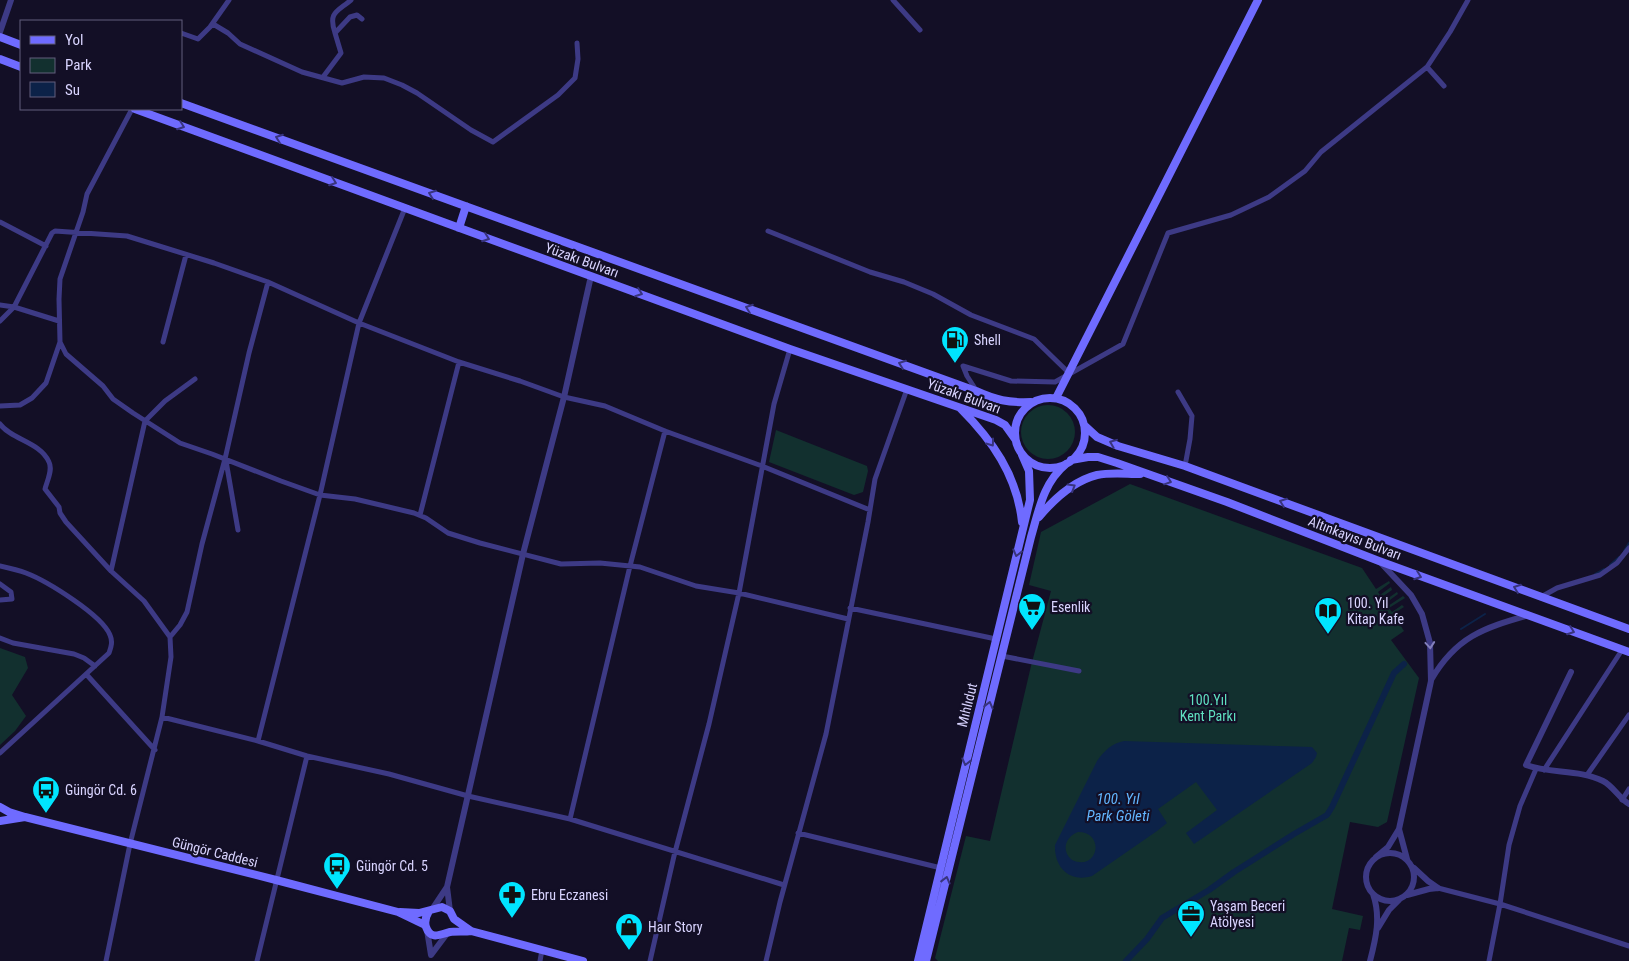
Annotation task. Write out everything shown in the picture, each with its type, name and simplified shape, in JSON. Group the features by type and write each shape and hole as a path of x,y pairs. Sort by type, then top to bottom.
{"main road":[{"path":"1056,398 1070,374 1258,0"},
{"path":"0,37 20,45"},
{"path":"0,60 20,68"},
{"name":"Yüzakı Bulvarı","path":"182,103 976,390 1001,401 1031,402"},
{"name":"Yüzakı Bulvarı","path":"136,110 790,349 996,420 1005,425 1015,439"},
{"path":"459,228 466,206"},
{"path":"1041,398 1056,398 1074,406 1081,415 1085,426 1085,437 1082,448 1068,462 1054,468 1042,467 1031,463 1022,455 1016,445 1014,433 1016,421 1022,410 1031,402 1041,398"},
{"path":"958,406 981,430 1002,459 1020,502 1023,527"},
{"name":"Altınkayısı Bulvarı","path":"1085,426 1097,437 1118,446 1185,466 1629,629"},
{"name":"Mıhlıdut","path":"918,961 1030,500 1031,484 1029,471 1022,455"},
{"name":"Altınkayısı Bulvarı","path":"1068,462 1088,457 1098,457 1227,502 1379,561 1626,651"},
{"name":"Mıhlıdut","path":"926,961 1036,520 1046,487 1068,462"},
{"path":"1036,520 1062,494 1085,480 1108,474 1146,474"},
{"name":"Güngör Caddesi","path":"0,806 9,812 25,817 398,912"},
{"path":"0,821 25,817"},
{"path":"398,912 431,910 442,907 450,911 454,919 471,931 583,961"},
{"path":"426,928 426,915 431,910"},
{"path":"398,912 436,936 471,931"},
{"path":"448,934 453,928 454,919"}],"street":[{"path":"0,32 11,0"},
{"path":"182,33 198,39 213,24 228,0"},
{"path":"324,77 341,53 331,21 333,15 351,0"},
{"path":"893,0 920,30"},
{"path":"976,390 966,376 963,366 1011,381 1055,382 1124,344 1168,233 1231,215 1269,197 1305,171 1321,152 1427,67 1468,0"},
{"path":"335,33 350,16 357,15 362,19"},
{"path":"213,24 228,33 240,44 302,72 342,83 364,77 384,78 402,85 493,142 558,94 575,78 578,59 577,44"},
{"path":"1427,67 1444,86"},
{"path":"0,406 20,405 32,398 46,383 60,342 60,279 83,212 87,194 132,110"},
{"path":"258,741 320,495 360,323 405,208"},
{"path":"0,222 46,246"},
{"path":"0,321 14,307 52,233 55,231 127,236 268,282 360,323 459,362 520,380 564,397 605,406 664,431 762,466 870,510"},
{"path":"768,231 870,272 904,282 933,294 972,315 1034,339 1070,374"},
{"path":"163,342 186,255"},
{"path":"450,911 447,887 591,276"},
{"path":"170,637 180,625 186,612 268,282"},
{"path":"0,306 14,307 59,322"},
{"path":"60,342 66,354 103,386 113,399 180,443 320,495 356,499 420,515 448,533 561,564 600,563 640,567 696,586 848,619"},
{"path":"650,961 739,594 774,404 790,349"},
{"path":"420,515 459,362"},
{"path":"111,571 144,421 165,401 195,379"},
{"path":"766,961 784,885 826,734 870,510 874,479 907,389"},
{"path":"1178,392 1192,416 1185,466"},
{"path":"0,424 4,430 38,449 50,462 50,472 45,488 59,507 60,513 66,522 111,571 144,601 170,637 171,657 162,717 130,844 106,961"},
{"path":"570,819 664,431"},
{"path":"225,459 238,530"},
{"path":"1541,597 1556,588 1600,575 1617,563 1629,548"},
{"path":"1370,961 1378,929 1378,911 1368,886 1367,871 1370,863 1388,847 1399,829 1431,681 1430,643 1422,614 1412,595 1379,561"},
{"path":"0,566 26,573 71,598 98,619 110,634 112,644 109,653 0,753"},
{"path":"0,584 11,592 12,599 0,600"},
{"path":"850,608 996,639"},
{"path":"1431,681 1445,658 1470,637 1498,624 1528,616"},
{"path":"0,638 12,643 74,654 95,666"},
{"path":"1544,770 1626,651"},
{"path":"1002,656 1079,671"},
{"path":"1571,672 1526,765 1536,769 1587,776 1604,781 1622,800 1629,804"},
{"path":"86,674 154,750"},
{"path":"1587,776 1629,715"},
{"path":"162,717 258,741 307,756 389,774 468,796 570,819 784,885"},
{"path":"257,961 307,756"},
{"path":"1489,961 1517,815 1536,769"},
{"path":"1622,800 1629,789"},
{"path":"1399,829 1407,859 1420,875 1438,888"},
{"path":"798,833 941,868"},
{"path":"1376,857 1392,853 1407,859"},
{"path":"1406,895 1414,882 1412,866"},
{"path":"431,910 447,887"},
{"path":"1378,929 1389,910 1400,899 1406,895 1428,888 1438,888 1500,904 1629,946"},
{"path":"1372,892 1385,900 1400,899"},
{"path":"426,928 431,958"},
{"path":"431,958 448,934"},
{"path":"540,961 542,950"}],"green space":[{"path":"1048,405 1058,407 1067,413 1073,422 1075,432 1073,442 1067,451 1058,457 1048,459 1038,457 1029,451 1023,442 1021,432 1023,422 1029,413 1038,407"},
{"path":"776,430 867,466 868,471 863,492 854,495 769,462"},
{"name":"100.Yıl Kent Parkı","path":"1130,484 1362,568 1376,589 1389,581 1390,583 1378,592 1380,595 1391,587 1392,590 1382,597 1384,601 1397,592 1398,594 1386,603 1388,606 1403,596 1405,598 1389,608 1392,612 1402,605 1404,607 1393,614 1404,631 1391,640 1419,678 1387,822 1378,827 1350,822 1332,909 1363,916 1360,930 1349,928 1342,961 938,961 935,958 966,836 990,841 1031,666 1051,591 1029,585 1041,532"},
{"path":"0,648 25,657 28,668 12,695 26,716 15,731 0,745"}],"water":[{"name":"100. Yıl Park Göleti","path":"1124,741 1312,747 1317,753 1312,763 1194,844 1186,833 1217,810 1196,782 1158,809 1167,823 1157,831 1092,876 1084,878 1070,875 1060,866 1057,860 1055,845 1097,761 1109,748","holes":["1078,832 1093,838 1095,844 1093,856 1088,861 1072,860 1066,853 1067,841"]}],"waterway":[{"path":"1624,551 1629,543"},
{"path":"1610,565 1619,557"},
{"path":"1595,574 1604,569"},
{"path":"1461,629 1485,614"},
{"path":"1126,961 1147,939 1162,918 1327,815 1394,673 1404,664"}],"place":[{"name":"Shell","path":"955,364"},
{"name":"Esenlik","path":"1032,631"},
{"name":"100. Yıl Kitap Kafe","path":"1328,635"},
{"name":"Güngör Cd. 6","path":"46,814"},
{"name":"Güngör Cd. 5","path":"337,890"},
{"name":"Ebru Eczanesi","path":"512,919"},
{"name":"Yaşam Beceri Atölyesi","path":"1191,938"},
{"name":"Haır Story","path":"629,951"}]}
